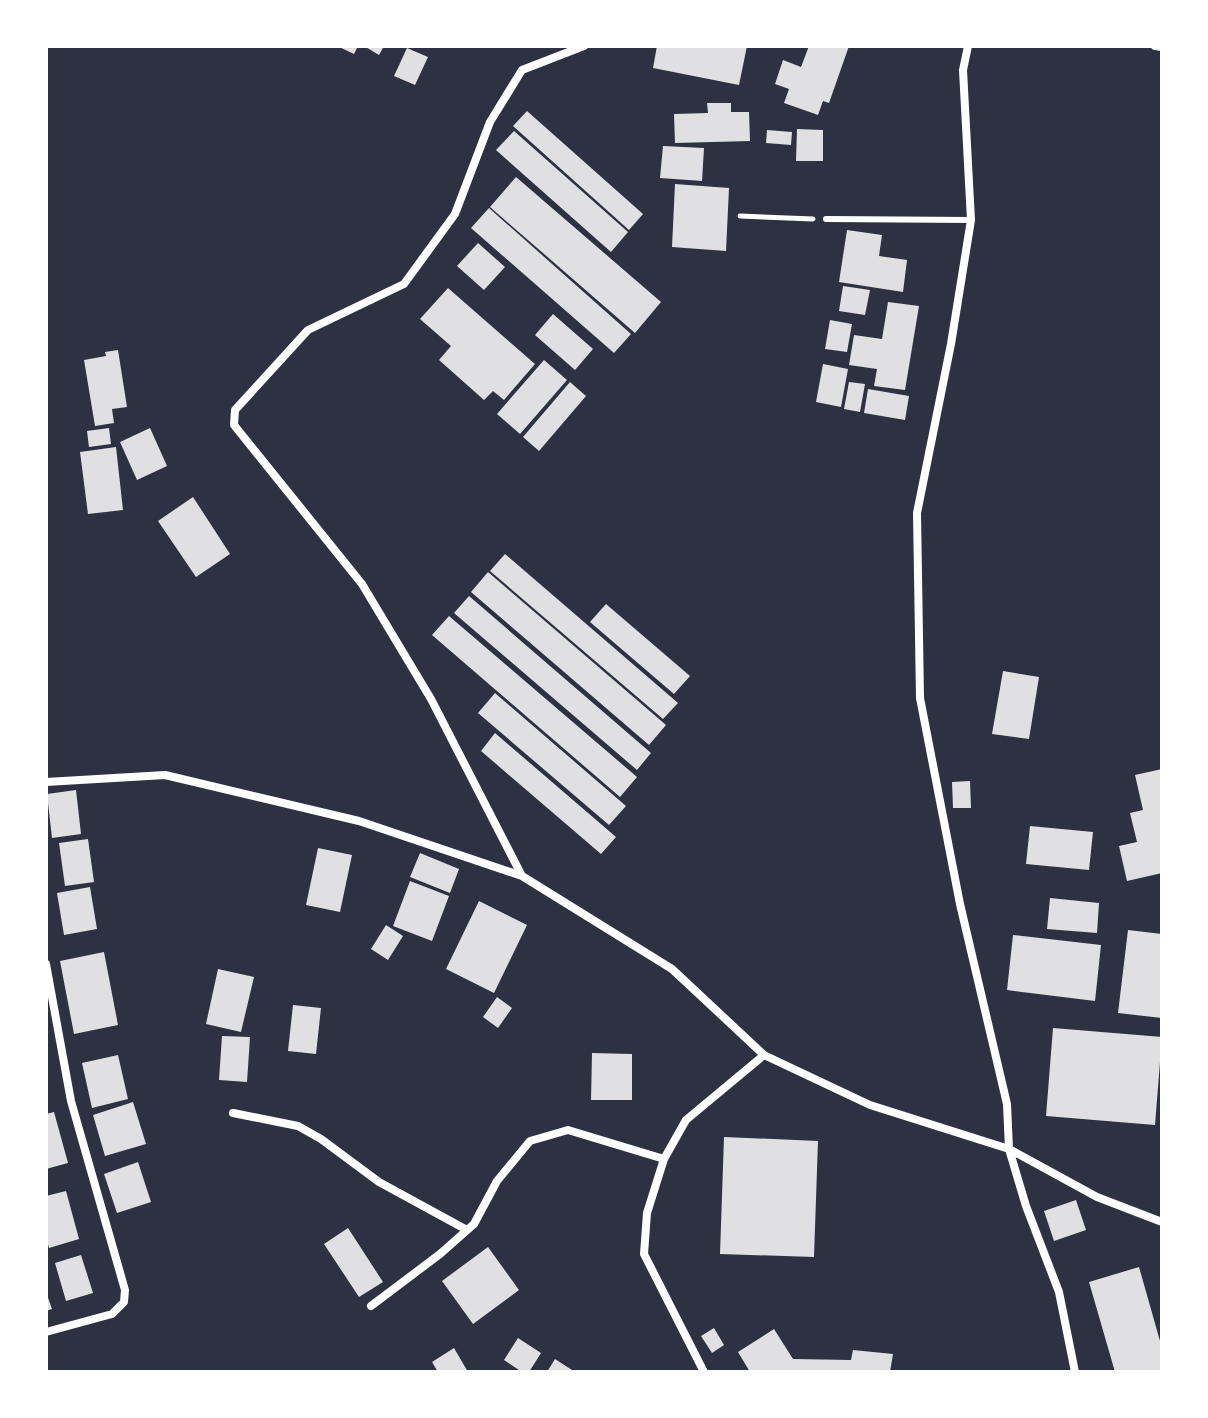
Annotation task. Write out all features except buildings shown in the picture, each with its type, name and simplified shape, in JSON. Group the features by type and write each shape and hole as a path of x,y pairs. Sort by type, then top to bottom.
{"street":[{"path":"522,876 431,699 362,584 234,425 235,410 308,330 404,284 455,214 490,122 522,70 584,46"},
{"path":"968,46 963,70 971,220 951,344 917,513 920,698 960,904 1007,1104 1009,1149 1026,1206 1059,1292 1075,1372"},
{"path":"1155,46 1162,47"},
{"path":"46,782 165,775 359,821 522,876 672,969 764,1055 870,1105 1009,1149 1097,1197 1162,1222"},
{"path":"46,964 71,1101 125,1290 124,1302 112,1314 46,1332"},
{"path":"704,1372 644,1254 647,1213 664,1159 686,1120 764,1055"},
{"path":"233,1113 298,1126 379,1182 467,1230"},
{"path":"371,1306 474,1224 497,1181 530,1141 568,1130 664,1159"}],"lane":[{"path":"826,219 971,220"}],"path":[{"path":"740,216 826,219"}]}
